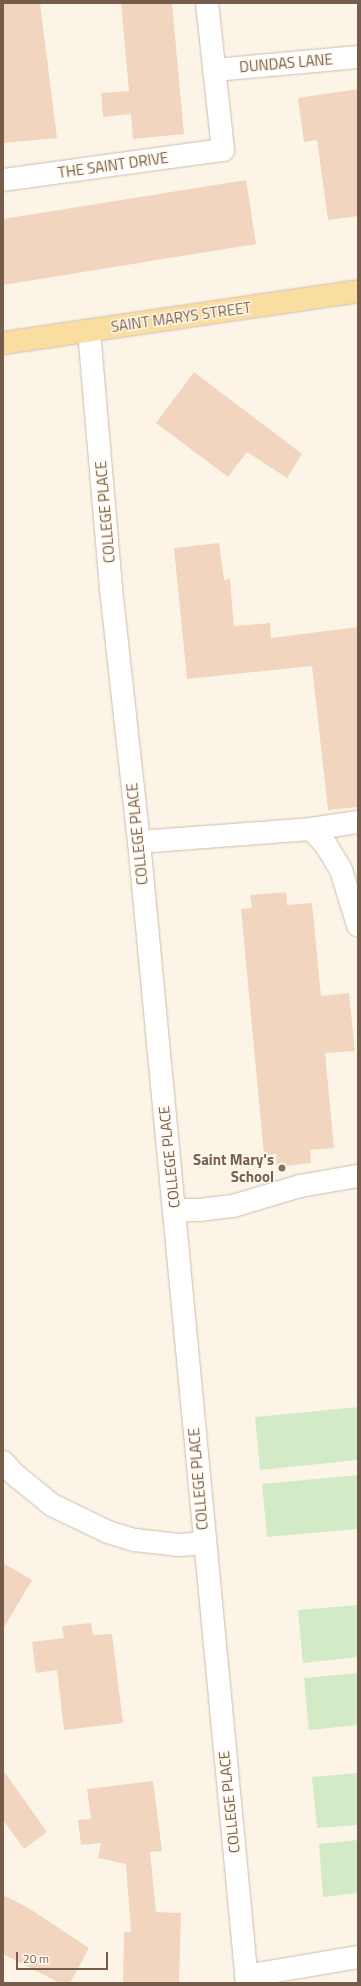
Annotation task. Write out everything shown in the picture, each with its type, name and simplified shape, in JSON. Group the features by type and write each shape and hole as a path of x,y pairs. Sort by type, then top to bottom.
{"main road":[{"name":"SAINT MARYS STREET","path":"3,343 358,291"}],"street":[{"path":"207,3 215,70"},
{"name":"DUNDAS LANE","path":"215,70 358,57"},
{"name":"THE SAINT DRIVE","path":"3,180 223,150 215,70"},
{"name":"COLLEGE PLACE","path":"90,331 111,589 139,842 204,1543 247,1979"},
{"path":"139,842 311,829 358,822"},
{"path":"311,829 326,845 341,870 358,925"},
{"path":"174,1210 199,1210 233,1206 300,1186 358,1176"},
{"path":"3,1462 14,1474 52,1505 108,1532 135,1540 164,1544 204,1543"},
{"path":"247,1979 358,1957"}],"green space":[{"path":"358,1407 358,1460 260,1470 255,1417"},
{"path":"358,1475 358,1529 267,1537 262,1484"},
{"path":"358,1605 358,1657 303,1663 298,1610"},
{"path":"358,1673 358,1725 309,1730 304,1678"},
{"path":"358,1773 358,1825 317,1828 312,1777"},
{"path":"358,1840 358,1893 323,1897 319,1844"}],"building":[{"path":"3,3 40,3 57,138 3,143"},
{"path":"121,3 172,3 184,134 133,139 131,114 103,117 101,93 129,91"},
{"path":"358,89 358,216 328,220 317,140 304,142 298,98"},
{"path":"246,180 256,244 3,285 3,219"},
{"path":"194,372 302,454 287,478 247,452 228,477 156,423"},
{"path":"219,543 224,580 230,579 234,626 270,623 271,638 358,627 358,807 328,810 312,666 187,679 174,548"},
{"path":"286,892 287,905 312,903 321,996 349,993 355,1051 325,1053 334,1148 310,1150 311,1163 277,1167 276,1154 264,1155 241,909 252,908 250,895"},
{"path":"3,1563 32,1580 3,1629"},
{"path":"91,1623 93,1635 112,1634 123,1723 64,1730 57,1670 36,1673 32,1642 64,1638 62,1626"},
{"path":"3,1770 47,1832 24,1849 3,1820"},
{"path":"153,1781 162,1851 150,1852 156,1912 181,1913 179,1983 123,1983 124,1932 131,1932 126,1864 98,1858 101,1843 81,1845 78,1820 91,1819 87,1789"},
{"path":"3,1895 27,1907 89,1948 70,1983 60,1983 3,1954"}],"place":[{"name":"Saint Mary's School","path":"282,1168"}]}
